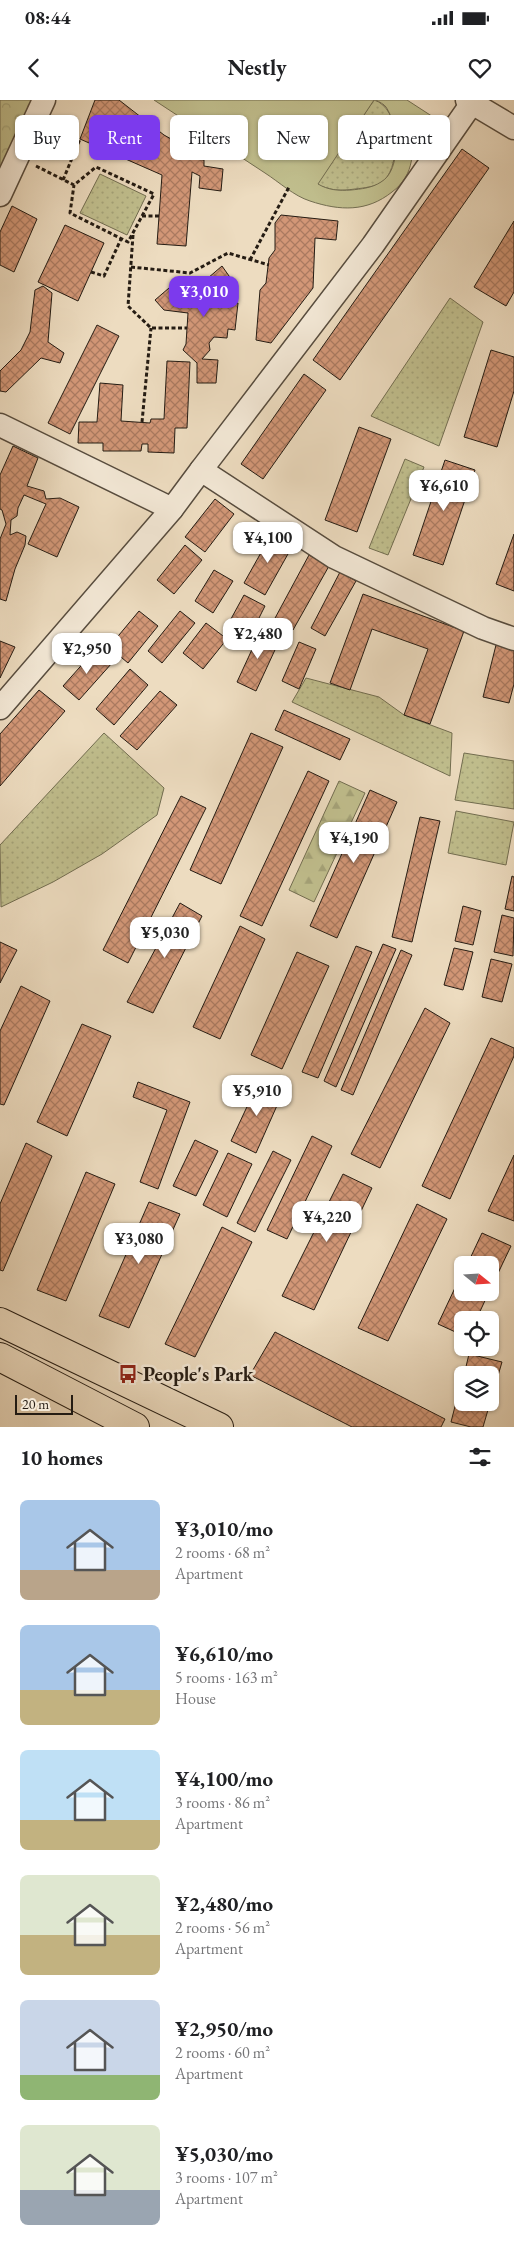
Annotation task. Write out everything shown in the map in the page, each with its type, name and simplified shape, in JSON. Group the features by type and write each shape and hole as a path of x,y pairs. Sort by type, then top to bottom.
{"main road":[{"path":"0,1322 218,1427"},
{"path":"0,1357 135,1427"}],"street":[{"path":"37,115 44,100"},
{"path":"0,708 172,509 373,245 469,102 514,128"},
{"path":"0,195 17,160"},
{"path":"0,425 172,509"},
{"path":"201,470 334,557 483,628 514,639"}],"path":[{"path":"63,180 80,139"},
{"path":"24,160 74,185"},
{"path":"96,167 154,194 128,242 70,213 74,185 96,167"},
{"path":"250,260 289,187"},
{"path":"142,216 159,216"},
{"path":"133,232 128,306 151,328 187,328"},
{"path":"91,272 104,276 121,239"},
{"path":"131,267 190,273 228,253 269,265"},
{"path":"142,422 151,328"}],"green space":[{"path":"0,100 32,100 25,115 15,115 15,138 0,171"},
{"path":"154,100 374,100 364,115 338,115 338,154 318,184 326,188 338,190 366,188 374,186 388,176 394,160 411,161 409,170 400,185 383,199 353,208 332,207 298,196 245,160 248,160 248,115 177,115"},
{"path":"374,100 383,105 390,115 364,115"},
{"path":"376,100 407,100 430,115 390,115 386,107"},
{"path":"338,153 338,160 393,160 390,173 378,185 336,190 317,184"},
{"path":"100,174 146,196 127,235 80,213"},
{"path":"450,298 483,322 439,446 371,416"},
{"path":"405,459 424,467 388,555 369,548"},
{"path":"306,678 379,697 404,715 452,733 450,776 292,702"},
{"path":"104,733 164,788 157,815 102,854 53,882 1,907 0,845"},
{"path":"464,753 514,761 514,809 455,800"},
{"path":"339,781 365,793 314,902 289,890"},
{"path":"456,811 514,822 506,865 448,853"}],"building":[{"path":"95,100 119,100 138,115 89,115"},
{"path":"89,116 89,143 80,139"},
{"path":"160,132 170,138 170,160 204,160 204,166 223,169 221,191 199,188 200,176 192,172 186,246 157,244 162,175 128,160 160,160"},
{"path":"462,149 489,168 340,380 313,360"},
{"path":"12,206 37,219 14,272 0,265 0,232"},
{"path":"281,215 338,221 336,240 315,238 313,288 271,343 256,340 260,290 266,283 269,258 275,250 275,223"},
{"path":"514,221 514,292 506,306 474,287"},
{"path":"65,225 104,243 78,301 38,282"},
{"path":"222,266 234,283 231,303 238,303 235,330 228,329 227,338 214,337 209,343 210,350 202,359 218,360 216,383 197,383 197,363 183,350 186,344 188,313 164,310 155,300 169,288 201,289 207,285 208,278"},
{"path":"43,286 52,293 48,342 64,353 60,363 41,358 6,392 0,391 0,371 21,350 30,332 35,290"},
{"path":"97,325 119,336 70,434 48,423"},
{"path":"491,350 514,357 514,391 497,447 464,437"},
{"path":"167,361 190,362 187,428 175,428 174,453 148,452 148,444 142,444 141,451 103,451 103,443 78,443 79,422 97,422 100,383 123,385 121,421 150,423 151,419 164,419"},
{"path":"304,374 326,390 263,479 241,464"},
{"path":"359,427 391,439 357,532 325,520"},
{"path":"13,446 38,458 27,486 44,491 46,499 60,498 79,507 57,557 28,544 46,504 24,495 18,508 17,516 11,520 10,535 17,532 26,536 25,545 15,569 6,601 0,599 0,539 6,524 0,509 0,475"},
{"path":"445,460 475,470 443,565 413,555"},
{"path":"215,499 234,514 205,552 185,537"},
{"path":"272,533 293,545 265,595 244,583"},
{"path":"514,534 514,591 496,584"},
{"path":"185,545 202,560 174,594 157,580"},
{"path":"309,555 329,566 293,630 274,620"},
{"path":"214,570 233,581 213,613 195,601"},
{"path":"340,572 356,581 325,636 311,628"},
{"path":"363,594 464,631 430,724 404,715 428,649 372,629 350,690 330,683"},
{"path":"244,595 265,606 248,640 226,628"},
{"path":"139,611 158,626 128,663 109,647"},
{"path":"180,611 195,623 162,663 148,651"},
{"path":"206,623 227,639 203,669 183,653"},
{"path":"261,630 280,639 256,691 237,682"},
{"path":"0,641 15,647 0,678"},
{"path":"497,641 514,645 514,684 509,703 483,697"},
{"path":"299,642 316,649 299,689 282,681"},
{"path":"96,649 112,663 79,700 63,686"},
{"path":"130,669 148,685 114,725 96,709"},
{"path":"39,690 65,711 0,786 0,734"},
{"path":"160,691 177,705 137,750 120,736"},
{"path":"284,710 350,739 340,760 275,730"},
{"path":"251,733 283,747 221,884 190,870"},
{"path":"308,771 329,781 262,926 240,916"},
{"path":"370,790 397,802 337,938 310,926"},
{"path":"181,796 206,808 128,963 103,950"},
{"path":"420,817 440,821 412,942 392,937"},
{"path":"512,876 514,877 514,911 505,909"},
{"path":"180,903 202,916 153,1013 127,1002"},
{"path":"463,906 481,911 473,945 455,941"},
{"path":"502,915 514,918 513,956 494,952"},
{"path":"240,926 265,939 220,1039 193,1027"},
{"path":"0,942 17,950 0,983"},
{"path":"383,944 396,949 336,1087 324,1081"},
{"path":"356,946 372,952 318,1078 302,1072"},
{"path":"454,948 473,952 463,990 444,985"},
{"path":"401,950 412,955 353,1095 341,1090"},
{"path":"297,952 329,966 282,1069 251,1055"},
{"path":"491,959 512,964 502,1002 482,997"},
{"path":"21,986 50,1001 4,1105 0,1104 0,1031"},
{"path":"425,1008 450,1023 380,1168 351,1154"},
{"path":"82,1024 111,1036 67,1136 37,1122"},
{"path":"491,1038 514,1048 514,1056 450,1199 422,1186"},
{"path":"259,1081 283,1092 256,1153 231,1141"},
{"path":"138,1082 190,1102 158,1189 140,1182 167,1110 133,1097"},
{"path":"312,1136 332,1146 287,1239 267,1230"},
{"path":"195,1140 218,1151 196,1196 173,1186"},
{"path":"26,1143 52,1156 3,1271 0,1270 0,1204"},
{"path":"273,1151 291,1160 255,1232 237,1223"},
{"path":"228,1153 252,1164 227,1217 203,1205"},
{"path":"514,1155 514,1221 488,1211"},
{"path":"86,1172 115,1184 66,1301 37,1290"},
{"path":"343,1174 372,1188 314,1310 282,1296"},
{"path":"149,1202 180,1214 129,1328 99,1316"},
{"path":"417,1204 447,1219 388,1341 358,1328"},
{"path":"222,1227 252,1242 195,1357 165,1344"},
{"path":"482,1233 511,1246 499,1271 499,1256 471,1256"},
{"path":"454,1290 454,1301 485,1301 480,1311 454,1311 454,1331 438,1324"},
{"path":"275,1332 445,1419 441,1427 352,1427 250,1375"},
{"path":"469,1356 477,1356 502,1362 499,1372 499,1366 466,1366"},
{"path":"454,1410 488,1411 483,1427 471,1427 451,1422"}],"place":[{"name":"People's Park","path":"128,1374"}]}
